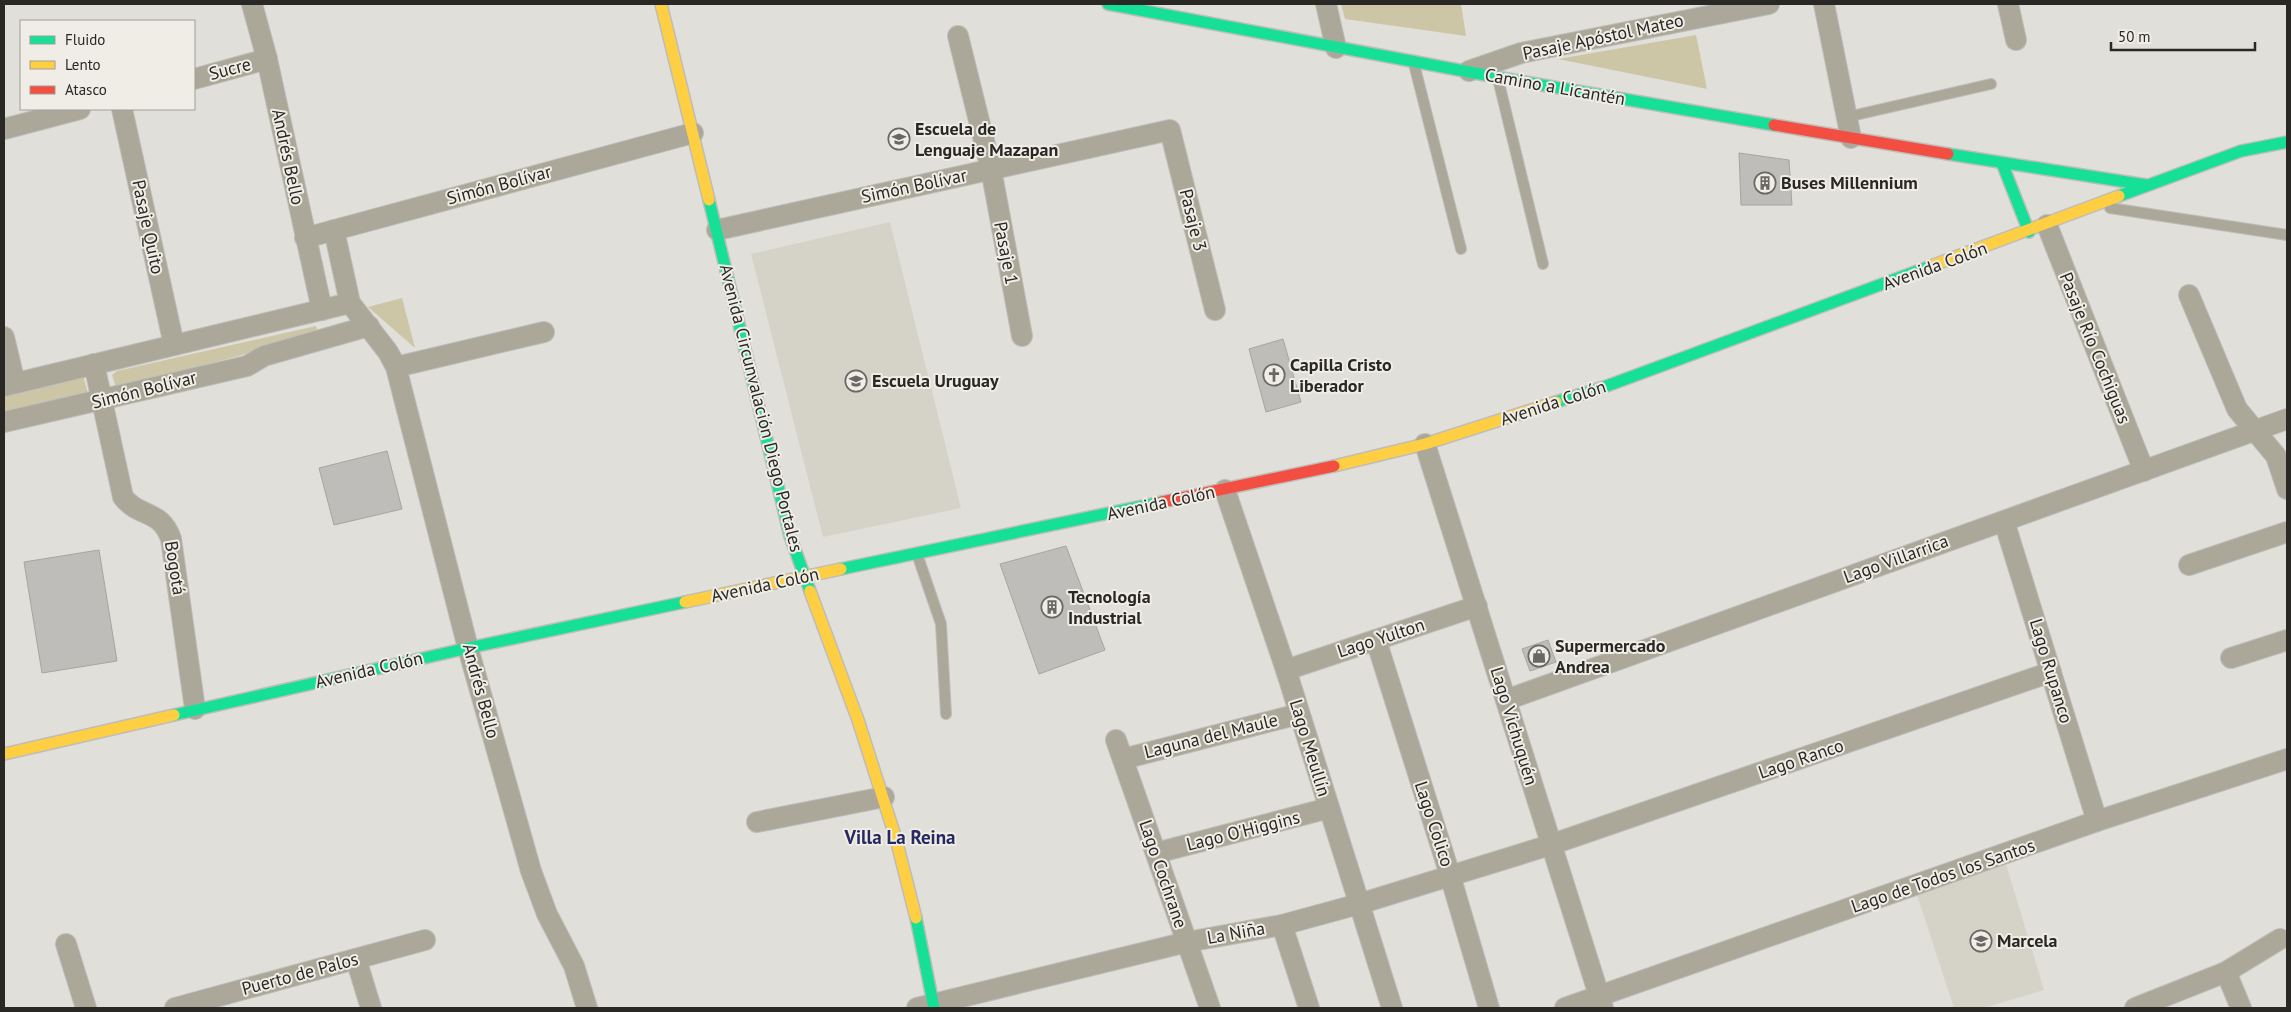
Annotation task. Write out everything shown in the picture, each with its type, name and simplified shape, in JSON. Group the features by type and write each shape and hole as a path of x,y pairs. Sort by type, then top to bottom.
{"street":[{"name":"Andrés Bello","path":"252,4 267,59 322,310"},
{"name":"Avenida Circunvalación Diego Portales","path":"661,4 790,536 858,720 906,870 928,1007"},
{"name":"Camino a Licantén","path":"1108,4 1498,78 2002,163 2147,185"},
{"path":"1326,4 1336,48"},
{"name":"Pasaje Apóstol Mateo","path":"1468,72 1522,53 1769,4"},
{"path":"1824,4 1851,138"},
{"path":"2008,4 2016,40"},
{"name":"Pasaje 1","path":"958,36 991,169 1022,336"},
{"name":"Sucre","path":"195,79 267,59"},
{"path":"4,129 76,110"},
{"name":"Pasaje Quito","path":"122,110 174,345"},
{"name":"Simón Bolívar","path":"717,230 1170,130"},
{"name":"Pasaje 3","path":"1170,130 1214,310"},
{"name":"Simón Bolívar","path":"305,238 693,132"},
{"name":"Avenida Colón","path":"4,754 468,648 805,576 1225,490 1425,444 1604,387 2242,151 2287,142"},
{"path":"2002,163 2038,228"},
{"name":"Pasaje Río Cochiguas","path":"2038,228 2144,470"},
{"name":"Andrés Bello","path":"334,230 350,303 388,352 396,367 468,648 536,886 550,922 574,966 587,1008"},
{"path":"2189,295 2237,409 2276,456 2287,489"},
{"name":"Simón Bolívar","path":"9,384 350,303"},
{"name":"Simón Bolívar","path":"4,422 247,366 264,356 369,326"},
{"path":"396,367 544,332"},
{"path":"4,337 9,384"},
{"name":"Bogotá","path":"94,364 123,497 133,508 158,518 164,524 171,539 195,709"},
{"name":"Lago Villarrica","path":"1506,700 2287,419"},
{"name":"Lago Vichuquén","path":"1425,444 1550,845 1602,1003"},
{"name":"Lago Meullín","path":"1225,490 1286,670 1392,1008"},
{"name":"Lago Rupanco","path":"2004,521 2097,821"},
{"path":"2189,565 2287,532"},
{"name":"Lago Yulton","path":"1286,670 1477,606"},
{"name":"Lago Colico","path":"1376,640 1450,875 1489,1008"},
{"path":"2231,658 2287,640"},
{"name":"Lago Ranco","path":"1550,845 2051,672"},
{"name":"Laguna del Maule","path":"1119,749 1300,714"},
{"name":"Lago Cochrane","path":"1119,749 1210,1008"},
{"name":"Lago de Todos los Santos","path":"1565,1008 1602,1003 2097,821 2285,766"},
{"path":"757,822 884,797"},
{"name":"Lago O'Higgins","path":"1156,853 1329,808"},
{"name":"La Niña","path":"928,1007 1187,942 1282,924 1358,904 1550,845"},
{"path":"1282,924 1309,1008"},
{"name":"Puerto de Palos","path":"175,1008 425,940"},
{"path":"2135,1008 2226,972 2280,940"},
{"path":"66,944 86,1008"},
{"path":"356,959 371,1008"},
{"path":"2226,972 2241,1008"}],"lane":[{"path":"1414,63 1461,249"},
{"path":"1498,78 1542,264"},
{"path":"1847,117 1991,84"},
{"path":"2096,206 2287,235"},
{"path":"917,553 941,624 946,714"}],"shaded area":[{"path":"1341,4 1461,4 1466,36 1345,19"},
{"path":"1696,35 1707,89 1558,59"},
{"name":"Escuela Uruguay","path":"890,222 961,508 823,537 751,254"},
{"path":"402,298 415,348 368,307"},
{"path":"316,326 318,335 121,387 116,387 112,375 117,371"},
{"path":"83,375 88,394 4,413 4,392"},
{"name":"Marcela","path":"2006,864 2044,990 1984,1008 1954,1008 1916,892"}],"building":[{"name":"Buses Millennium","path":"1739,153 1789,160 1792,205 1741,205"},
{"name":"Capilla Cristo Liberador","path":"1283,339 1301,402 1266,412 1249,349"},
{"path":"387,451 402,509 334,525 319,468"},
{"name":"Tecnología Industrial","path":"1066,546 1105,650 1039,674 1000,564"},
{"path":"99,550 117,661 42,673 24,562"},
{"name":"Supermercado Andrea","path":"1548,640 1556,662 1530,671 1522,649"}],"traffic: fast":[{"path":"1108,4 1496,77 1774,125"},
{"path":"2119,196 2241,151 2287,142"},
{"path":"1948,154 2146,185"},
{"path":"2002,163 2029,232"},
{"path":"709,200 790,536 810,591"},
{"path":"1556,402 1604,387 1931,266"},
{"path":"841,569 1162,502"},
{"path":"174,715 468,648 685,602"},
{"path":"916,918 934,1008"}],"traffic: slow":[{"path":"661,4 709,200"},
{"path":"1931,266 2119,196"},
{"path":"1334,466 1425,444 1556,402"},
{"path":"685,602 841,569"},
{"path":"810,591 858,720 896,839 916,918"},
{"path":"4,754 174,715"}],"traffic: jam":[{"path":"1774,125 1948,154"},
{"path":"1162,502 1334,466"}],"place":[{"name":"Escuela de Lenguaje Mazapan","path":"899,139"},
{"name":"Buses Millennium","path":"1765,183"},
{"name":"Capilla Cristo Liberador","path":"1274,375"},
{"name":"Escuela Uruguay","path":"856,381"},
{"name":"Tecnología Industrial","path":"1052,607"},
{"name":"Supermercado Andrea","path":"1539,656"},
{"name":"Marcela","path":"1981,941"}],"district":[{"name":"Villa La Reina","path":"900,837"}]}
